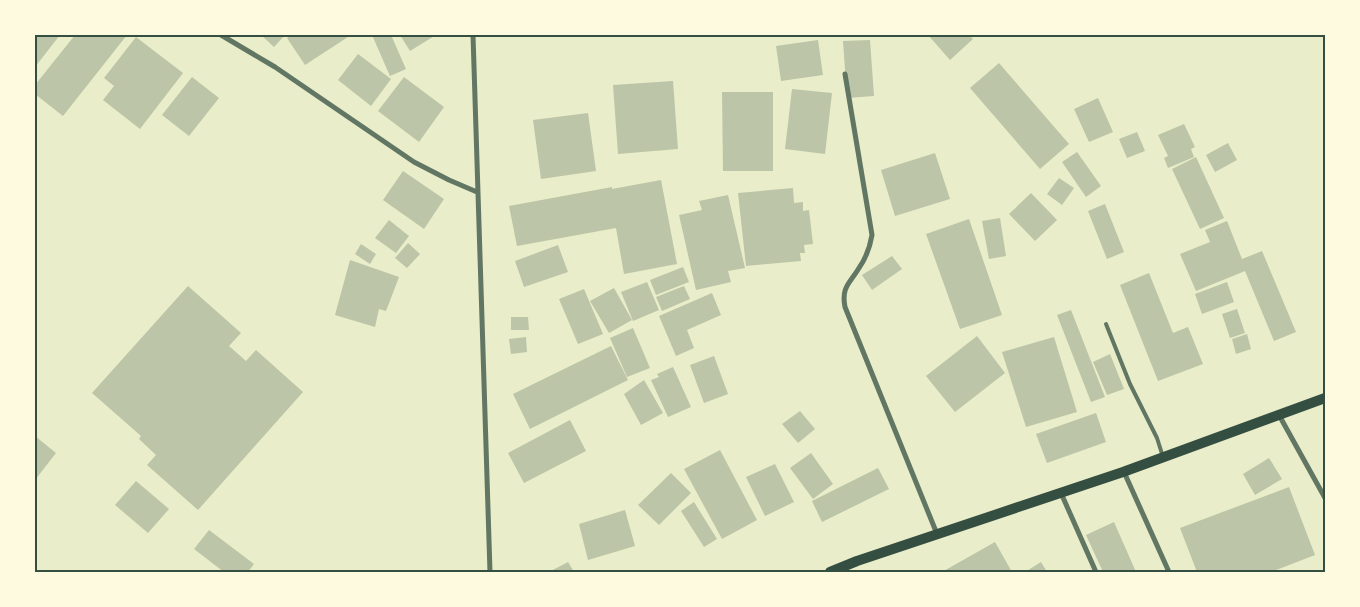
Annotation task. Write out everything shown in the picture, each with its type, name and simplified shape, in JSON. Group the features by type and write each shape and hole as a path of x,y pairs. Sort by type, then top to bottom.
{"main road":[{"path":"830,572 1123,472 1325,398"}],"street":[{"path":"221,35 275,67 414,162 477,192"},
{"path":"474,35 477,192 490,572"},
{"path":"845,74 872,235 870,247 859,268 845,288 843,297 845,307 938,534"},
{"path":"1279,415 1325,498"},
{"path":"1123,472 1169,572"},
{"path":"1061,493 1096,572"}],"lane":[{"path":"1106,324 1130,384 1157,438 1164,457"}],"building":[{"path":"35,35 60,35 35,67"},
{"path":"75,35 127,35 63,116 35,94 35,85"},
{"path":"261,35 285,35 274,47"},
{"path":"291,35 351,35 305,65 287,38"},
{"path":"372,35 391,35 406,69 390,76"},
{"path":"400,35 436,35 410,51"},
{"path":"928,35 969,35 973,39 950,60"},
{"path":"136,37 183,73 140,129 103,100 114,86 104,78"},
{"path":"818,40 823,75 781,81 776,46"},
{"path":"870,40 874,96 847,98 843,41"},
{"path":"358,54 391,79 371,106 338,80"},
{"path":"999,63 1069,144 1040,169 970,88"},
{"path":"192,77 219,98 189,136 162,115"},
{"path":"404,77 444,107 419,142 378,111"},
{"path":"673,81 678,149 618,154 613,85"},
{"path":"792,89 832,93 825,154 785,149"},
{"path":"722,92 773,92 773,171 723,171"},
{"path":"1098,98 1113,132 1089,142 1074,109"},
{"path":"588,113 596,171 541,179 533,120"},
{"path":"1184,124 1195,147 1191,149 1194,157 1168,168 1164,158 1168,156 1158,135"},
{"path":"1137,132 1145,151 1127,158 1119,139"},
{"path":"1228,143 1237,160 1215,172 1206,155"},
{"path":"1077,152 1101,186 1086,197 1062,162"},
{"path":"935,153 950,199 895,216 881,170"},
{"path":"1196,157 1224,218 1200,229 1172,169"},
{"path":"403,171 444,199 424,229 383,200"},
{"path":"1059,178 1074,188 1062,205 1047,194"},
{"path":"661,180 677,264 624,274 616,228 517,246 509,206"},
{"path":"793,188 794,203 803,202 803,211 809,210 813,244 804,245 805,253 800,253 801,261 746,266 738,193"},
{"path":"1031,193 1057,220 1035,241 1009,214"},
{"path":"728,195 745,268 728,271 731,282 696,290 679,215 702,210 699,201"},
{"path":"1105,204 1124,252 1107,259 1088,211"},
{"path":"1000,218 1006,256 989,259 982,221"},
{"path":"969,219 1002,315 960,329 926,234"},
{"path":"389,220 409,236 396,253 375,238"},
{"path":"1227,221 1242,259 1262,251 1296,332 1274,341 1245,271 1196,291 1180,254 1210,242 1205,230"},
{"path":"408,243 420,254 407,268 395,258"},
{"path":"361,244 376,254 370,264 355,254"},
{"path":"558,245 568,272 524,287 515,261"},
{"path":"892,256 902,269 872,290 862,275"},
{"path":"350,260 399,277 386,311 379,309 375,327 335,315"},
{"path":"683,267 689,282 656,295 650,280"},
{"path":"1149,273 1173,333 1188,327 1203,364 1158,381 1120,285"},
{"path":"647,282 659,310 633,321 621,292"},
{"path":"1227,282 1234,302 1202,314 1195,294"},
{"path":"188,286 241,333 229,346 246,361 256,350 303,392 198,510 147,465 156,455 139,439 141,436 92,393"},
{"path":"684,286 690,299 662,311 656,297"},
{"path":"614,288 632,320 609,333 590,301"},
{"path":"584,289 603,334 578,344 559,299"},
{"path":"712,293 721,315 687,330 694,348 676,356 659,316"},
{"path":"1237,309 1245,333 1230,338 1222,314"},
{"path":"1071,310 1105,397 1091,402 1057,315"},
{"path":"511,317 528,317 529,330 511,330"},
{"path":"633,328 650,368 627,377 610,338"},
{"path":"1247,334 1251,349 1236,354 1232,339"},
{"path":"977,336 1005,373 955,412 926,376"},
{"path":"526,337 527,352 511,354 509,339"},
{"path":"1054,337 1077,412 1026,427 1002,352"},
{"path":"611,346 628,380 530,429 513,394"},
{"path":"1110,354 1124,389 1107,395 1093,362"},
{"path":"714,356 728,394 704,403 690,365"},
{"path":"673,367 691,407 668,417 651,380 659,377 657,374"},
{"path":"644,380 663,413 641,425 624,394"},
{"path":"800,411 815,429 798,443 782,424"},
{"path":"1096,413 1106,442 1047,463 1036,434"},
{"path":"570,420 586,451 524,483 508,453"},
{"path":"35,436 56,453 35,480"},
{"path":"720,450 757,520 722,539 684,469"},
{"path":"811,453 833,484 813,499 790,468"},
{"path":"1269,458 1282,479 1255,495 1243,474"},
{"path":"775,464 794,502 765,516 746,477"},
{"path":"878,468 889,489 822,522 812,501"},
{"path":"671,473 691,493 659,525 638,505"},
{"path":"136,481 169,509 148,533 115,505"},
{"path":"1289,487 1315,555 1271,572 1197,572 1180,528"},
{"path":"694,502 717,539 704,547 681,511"},
{"path":"625,510 635,546 588,560 579,524"},
{"path":"1114,522 1136,572 1103,572 1086,535"},
{"path":"209,530 254,564 248,572 224,572 194,549"},
{"path":"995,542 1012,572 942,572"},
{"path":"568,562 574,572 549,572"},
{"path":"1041,562 1047,572 1025,572"}]}
